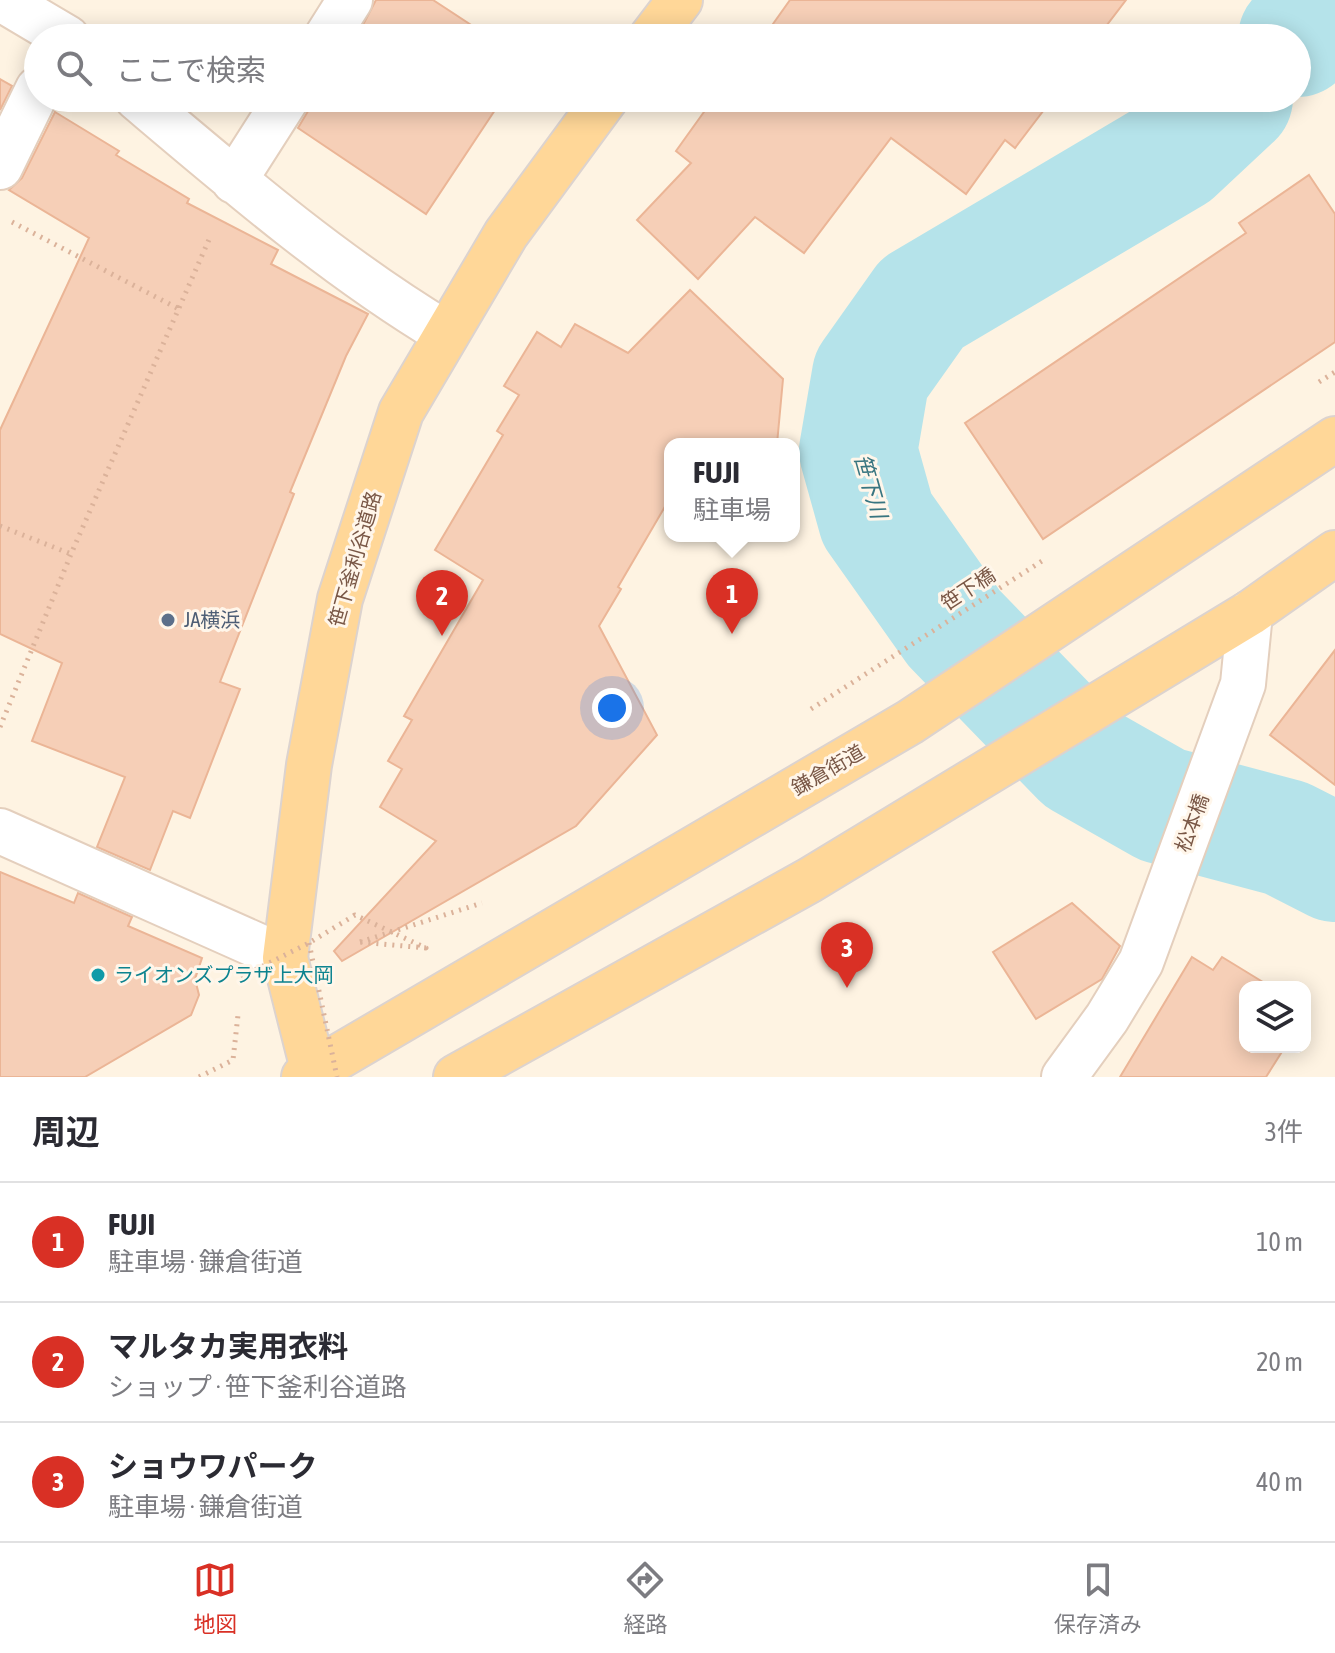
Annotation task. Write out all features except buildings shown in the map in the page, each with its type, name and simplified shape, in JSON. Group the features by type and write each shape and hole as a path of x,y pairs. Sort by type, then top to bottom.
{"main road":[{"name":"笹下釜利谷道路","path":"317,1076 297,951 309,765 340,599 401,412 506,234 596,112"},
{"name":"鎌倉街道","path":"317,1076 910,722 1335,439"},
{"path":"456,1077 810,880 1250,613 1335,553"}],"street":[{"path":"3,0 43,24"},
{"path":"335,24 350,0"},
{"path":"0,167 27,112"},
{"path":"153,112 234,181 399,305 445,333"},
{"path":"234,181 278,112"},
{"name":"松本橋","path":"1064,1077 1107,1018 1141,962 1243,684 1250,613"},
{"path":"0,831 297,951"}],"path":[{"path":"0,727 71,554 234,181"},
{"path":"0,216 179,309"},
{"path":"0,526 71,554"},
{"name":"笹下橋","path":"802,715 1044,560"},
{"path":"240,991 241,977 297,951 355,915 426,948 360,942 483,903"},
{"path":"297,951 317,1076"},
{"path":"199,1077 233,1060 239,1005"}],"waterway":[{"name":"笹下川","path":"1311,25 1326,0"},
{"name":"笹下川","path":"1219,112 1174,154 922,303 871,375 858,451 877,519 954,628 1081,759 1162,805 1286,838 1335,863"}],"place":[{"name":"JA横浜","path":"168,620"},
{"name":"FUJI","path":"732,634"},
{"name":"マルタカ実用衣料","path":"442,636"},
{"name":"ライオンズプラザ上大岡","path":"98,975"},
{"name":"ショウワパーク","path":"847,988"}]}
